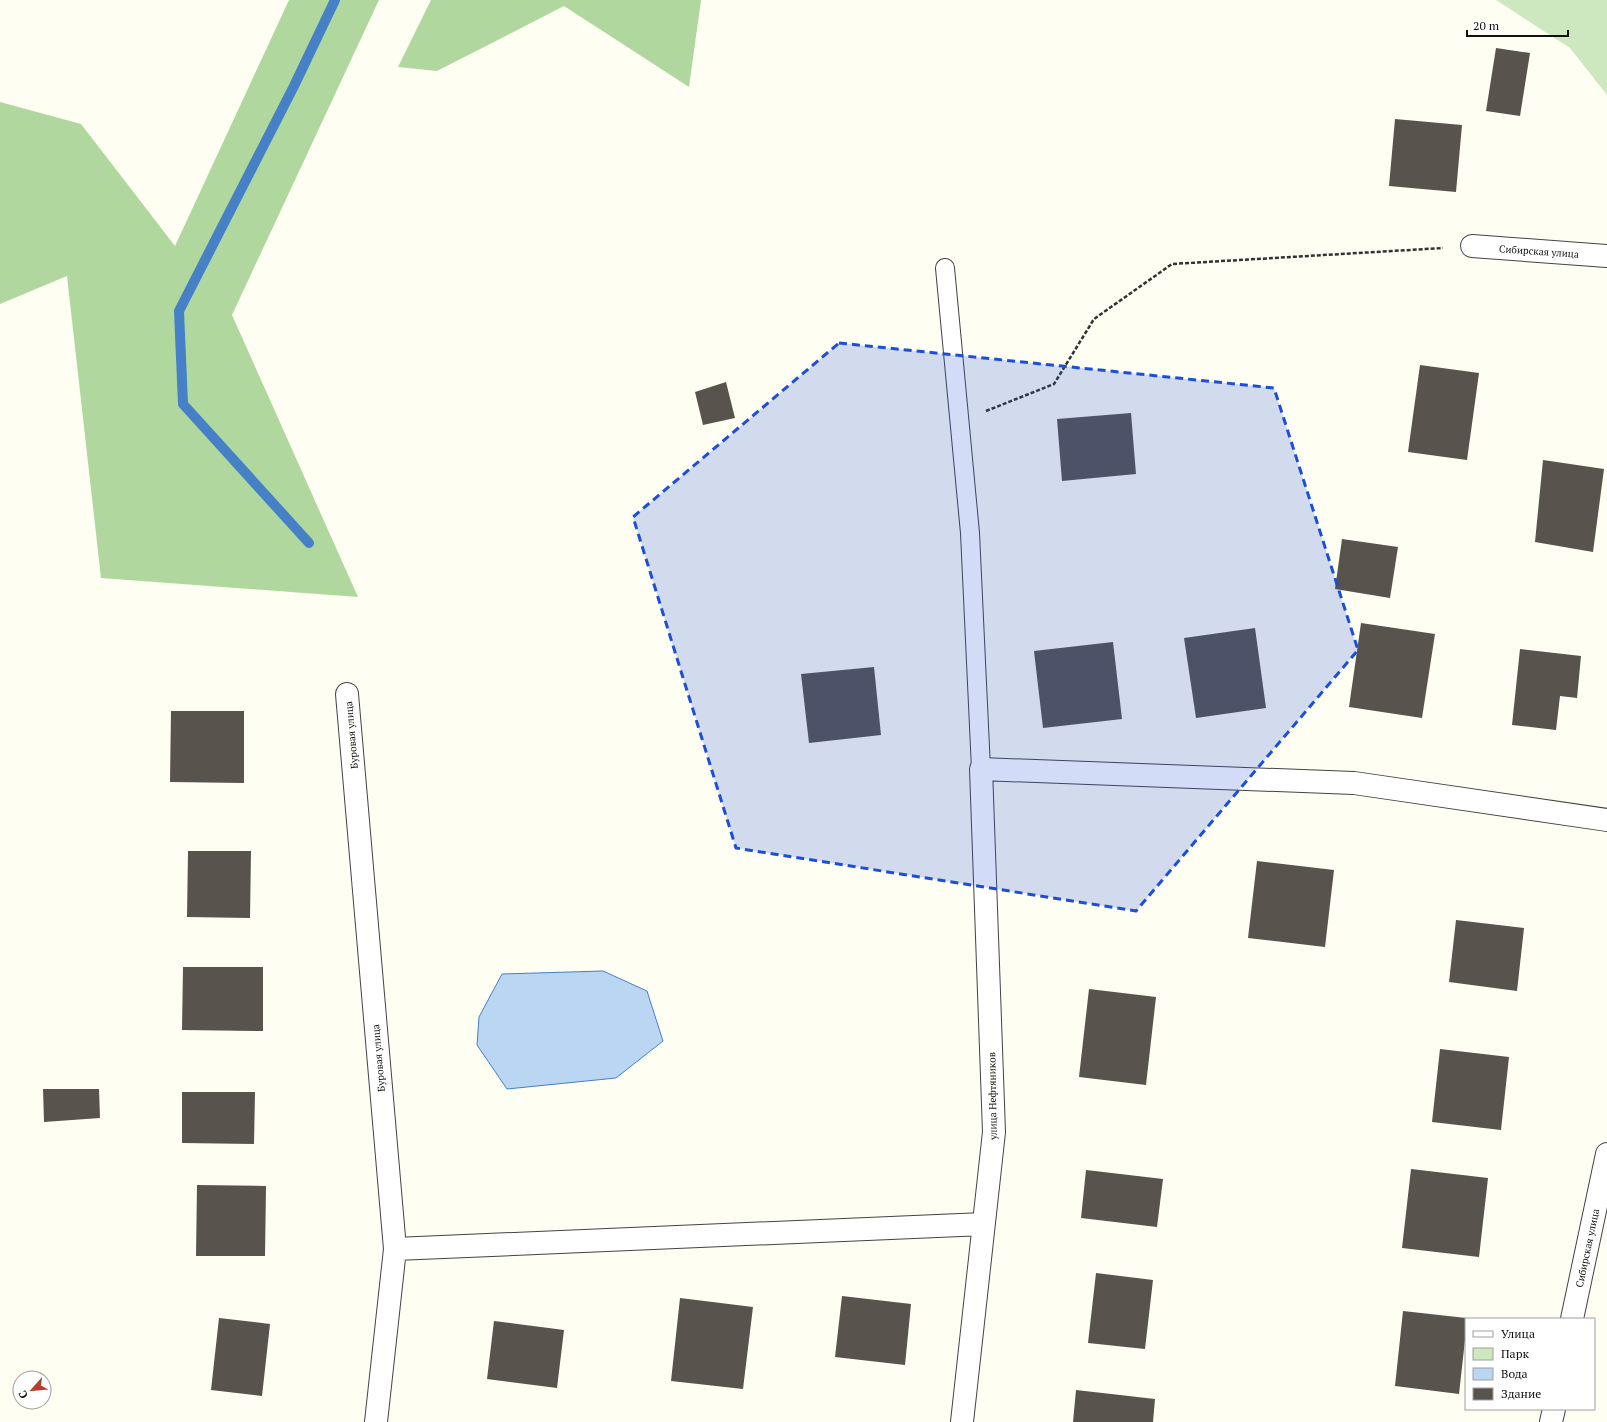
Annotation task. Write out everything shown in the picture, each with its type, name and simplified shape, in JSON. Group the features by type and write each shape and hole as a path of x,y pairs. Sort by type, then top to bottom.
{"street":[{"name":"Сибирская улица","path":"1472,246 1607,256"},
{"name":"Буровая улица","path":"347,694 395,1249 376,1422"},
{"path":"981,770 1354,782 1607,820"},
{"name":"улица Нефтяников","path":"962,1422 994,1132 981,770"},
{"name":"Сибирская улица","path":"1572,1318 1607,1154"},
{"path":"395,1249 984,1224"},
{"path":"1551,1422 1554,1410"}],"lane":[{"path":"945,268 970,533 981,770"}],"path":[{"path":"959,421 1054,384 1094,319 1172,264 1472,246"}],"highlighted area":[{"path":"839,343 1274,388 1358,650 1136,911 736,848 633,517"}],"green space":[{"path":"289,0 379,0 232,315 358,597 101,578 67,276 0,304 0,102 81,124 175,246"},
{"path":"431,0 701,0 689,87 564,6 437,71 398,67"},
{"path":"1496,0 1607,0 1607,95 1570,48"}],"water":[{"path":"603,971 647,991 663,1041 616,1078 507,1089 477,1045 479,1017 502,974"}],"building":[{"path":"1496,48 1530,53 1520,116 1486,111"},
{"path":"1395,119 1462,125 1456,192 1389,186"},
{"path":"1420,365 1479,373 1467,460 1408,452"},
{"path":"726,382 735,418 703,425 695,392"},
{"path":"1131,413 1136,474 1062,481 1057,419"},
{"path":"1543,460 1604,469 1593,552 1535,542"},
{"path":"1342,539 1398,547 1390,598 1335,589"},
{"path":"1361,623 1435,634 1422,718 1349,707"},
{"path":"1255,628 1266,708 1196,718 1184,638"},
{"path":"1113,642 1122,719 1043,728 1034,651"},
{"path":"1520,649 1581,656 1577,698 1560,696 1556,730 1512,725"},
{"path":"874,667 881,735 809,743 801,674"},
{"path":"171,711 244,711 244,783 170,782"},
{"path":"188,851 251,851 250,918 187,917"},
{"path":"1257,861 1334,870 1325,947 1248,938"},
{"path":"1456,920 1524,928 1517,991 1449,982"},
{"path":"183,967 263,967 263,1031 182,1030"},
{"path":"1089,989 1156,997 1146,1085 1079,1077"},
{"path":"1440,1049 1509,1057 1501,1130 1432,1122"},
{"path":"43,1089 99,1089 100,1118 44,1122"},
{"path":"182,1092 255,1092 254,1144 182,1143"},
{"path":"1411,1169 1488,1178 1479,1257 1402,1248"},
{"path":"1086,1170 1163,1179 1157,1227 1081,1218"},
{"path":"197,1185 266,1186 265,1256 196,1256"},
{"path":"1096,1273 1153,1280 1145,1349 1088,1343"},
{"path":"842,1296 911,1304 905,1365 835,1357"},
{"path":"680,1298 753,1307 743,1389 671,1381"},
{"path":"1403,1311 1466,1318 1459,1394 1395,1386"},
{"path":"219,1318 270,1324 262,1396 211,1390"},
{"path":"494,1321 564,1330 557,1388 487,1379"},
{"path":"1076,1390 1155,1399 1153,1422 1073,1422"}],"waterway":[{"path":"309,543 183,404 179,311 294,86 335,0"}]}
